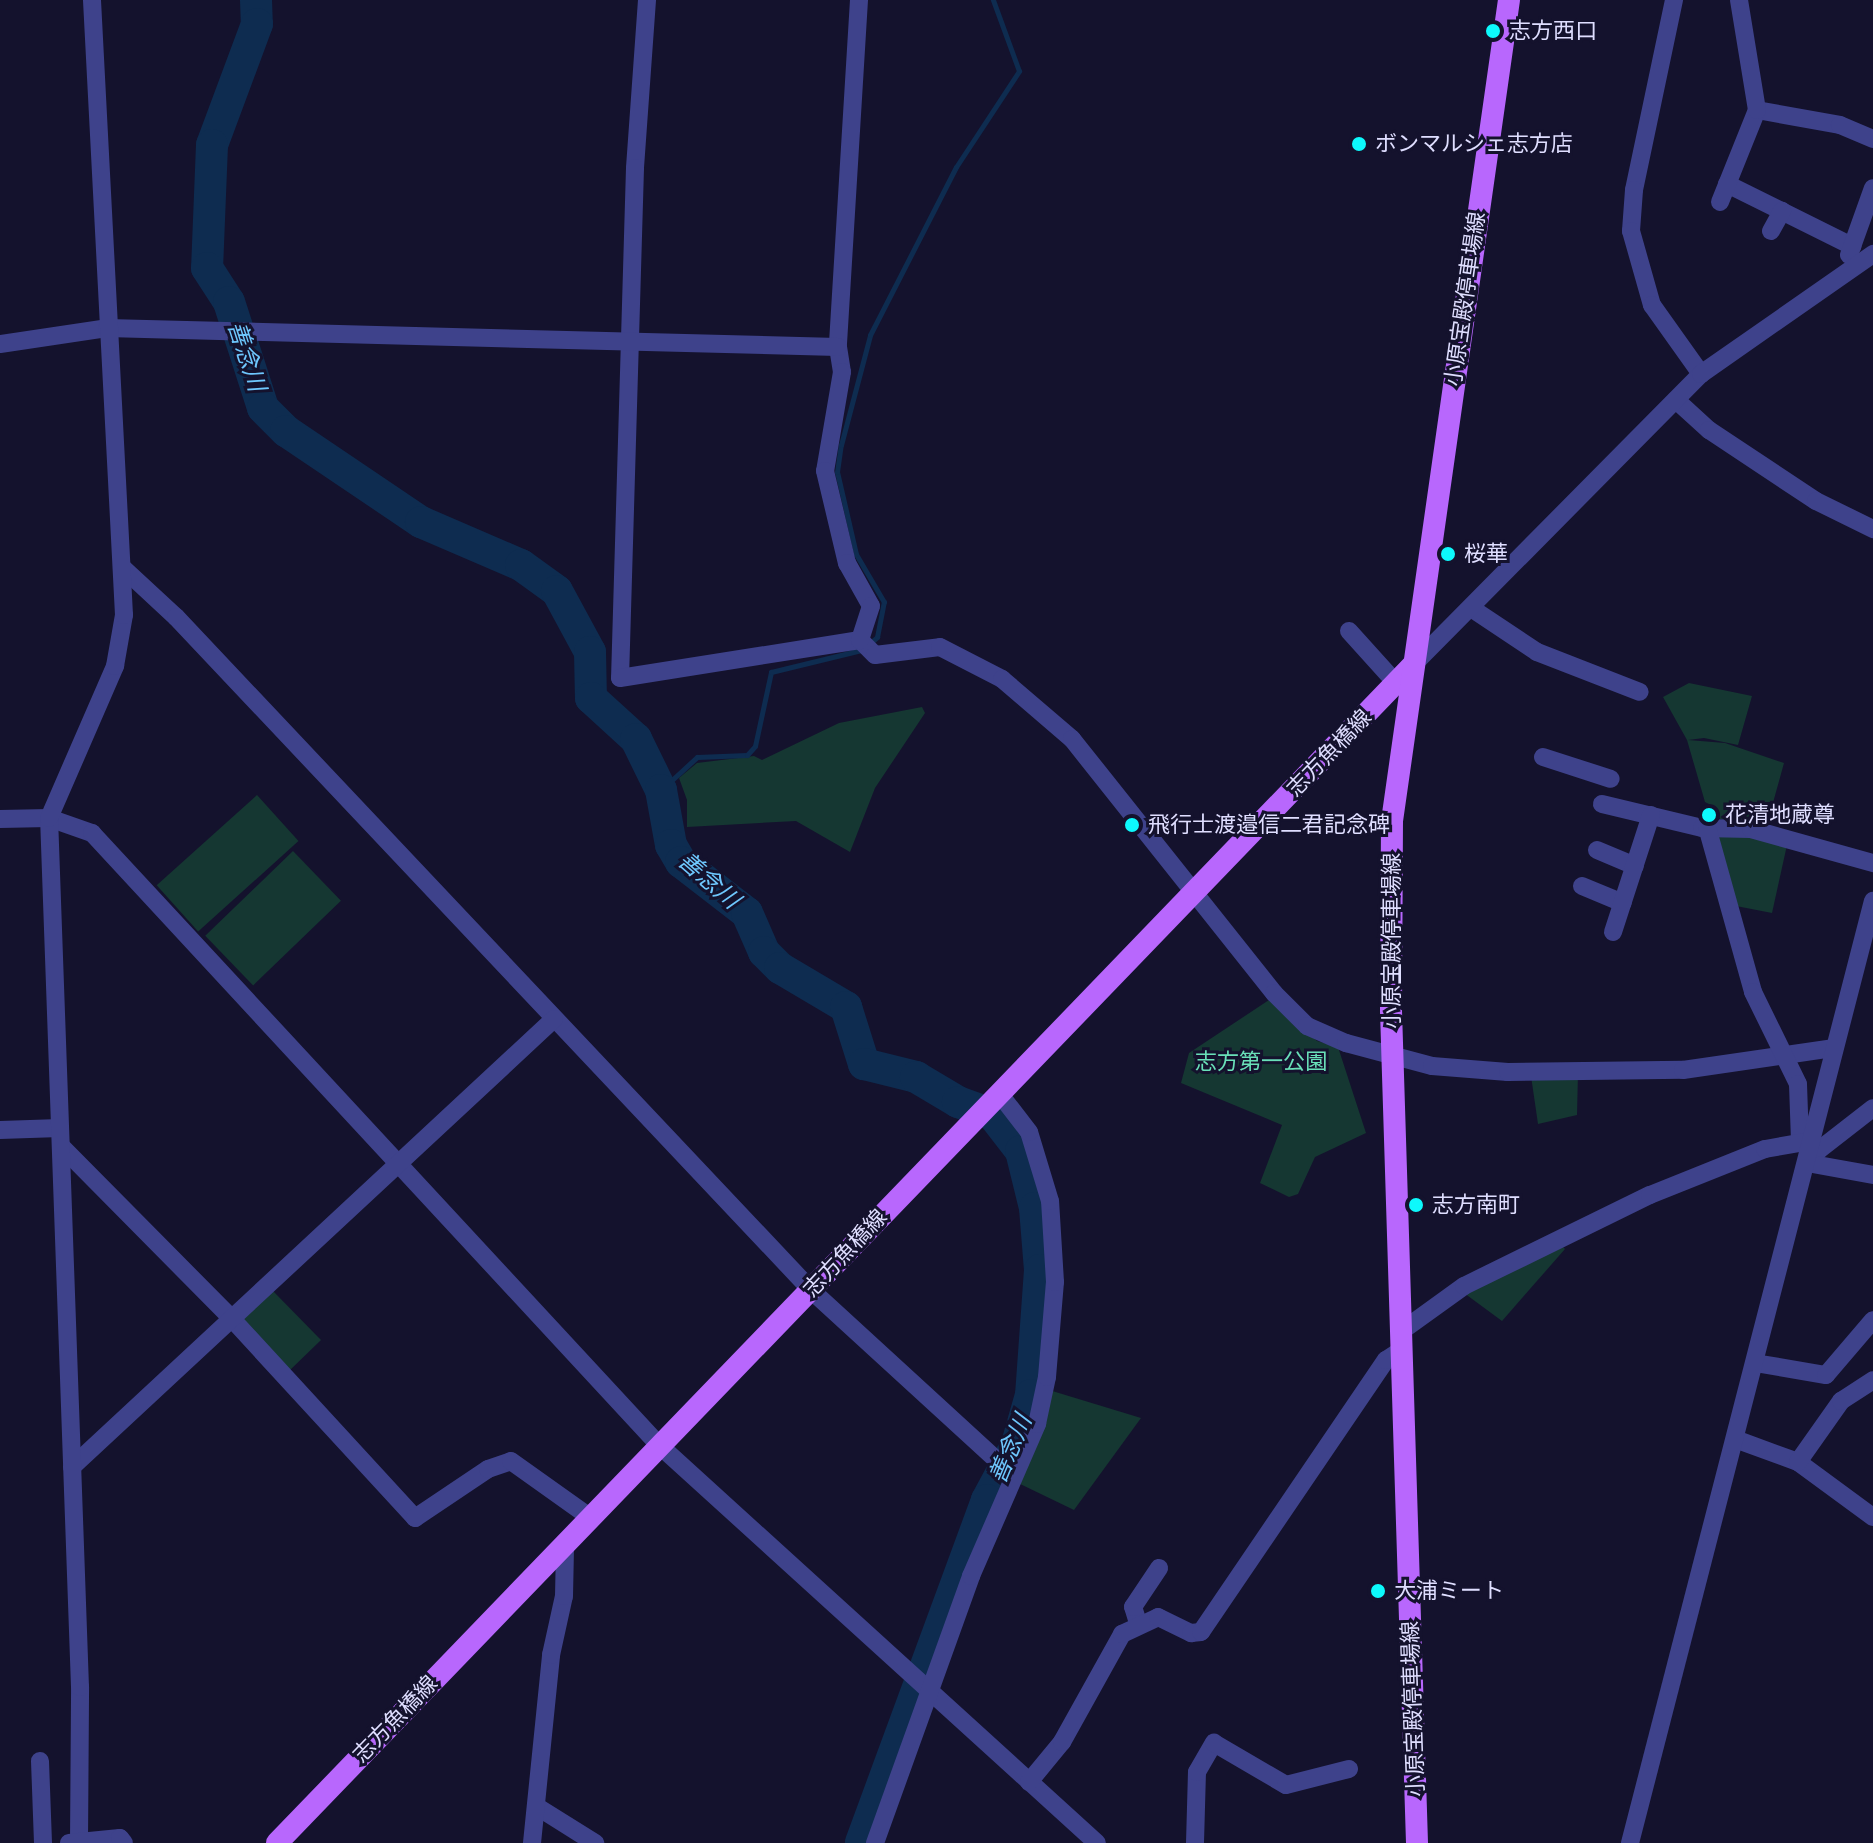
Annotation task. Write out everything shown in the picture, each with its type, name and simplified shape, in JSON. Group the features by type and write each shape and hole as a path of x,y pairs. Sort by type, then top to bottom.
{"main road":[{"name":"小原宝殿停車場線","path":"1417,1843 1393,1056 1392,821 1509,0"},
{"name":"志方魚橋線","path":"277,1843 565,1547 658,1444 811,1290 966,1124 1196,895 1414,664"}],"street":[{"path":"92,0 122,567 122,639 115,666 49,818 72,1467 74,1842 120,1838 124,1843"},
{"path":"647,0 639,60 620,678 860,640"},
{"path":"859,0 838,347 842,372 825,471 847,563 871,606 860,640"},
{"path":"1674,0 1634,190 1631,231 1652,305 1701,374"},
{"path":"1739,0 1757,110 1724,193 1782,211 1852,246"},
{"path":"1757,110 1840,125 1873,139"},
{"path":"1849,269 1852,246 1873,188"},
{"path":"1771,231 1782,211"},
{"path":"1414,664 1701,374 1873,254"},
{"path":"0,344 107,328 838,347"},
{"path":"1676,400 1709,430 1816,501 1873,529"},
{"path":"122,567 176,617 811,1290 992,1456"},
{"path":"1471,608 1537,652 1640,692"},
{"path":"1349,631 1396,683"},
{"path":"860,640 875,655 940,647 1002,679 1072,739 1196,895 1307,1026 1432,1066 1508,1072 1683,1070 1834,1048"},
{"path":"1543,757 1611,779"},
{"path":"1602,804 1707,827 1751,829 1873,863"},
{"path":"1613,932 1651,815"},
{"path":"0,819 49,818 92,833 658,1444 1097,1843"},
{"path":"1707,827 1753,992 1798,1084 1807,1149"},
{"path":"1597,850 1635,866"},
{"path":"1582,886 1623,903"},
{"path":"1630,1843 1873,901"},
{"path":"72,1467 554,1019"},
{"path":"875,1843 971,1576 1037,1424 1051,1347 1055,1252 1050,1201 1029,1132 995,1097"},
{"path":"1029,1782 1062,1742 1115,1644 1138,1623 1158,1617 1191,1633 1201,1632 1386,1360 1403,1340 1464,1286 1701,1173 1807,1149 1819,1150 1873,1108"},
{"path":"0,1130 61,1137 415,1518 488,1469 511,1461 591,1518"},
{"path":"1807,1149 1873,1175"},
{"path":"1755,1363 1826,1375 1873,1320"},
{"path":"1798,1462 1841,1401 1873,1380"},
{"path":"1735,1439 1798,1462 1873,1517"},
{"path":"532,1843 551,1655 564,1596 565,1547"},
{"path":"1138,1623 1133,1607 1159,1568"},
{"path":"1195,1843 1197,1772 1214,1743 1286,1785 1349,1769"},
{"path":"40,1761 43,1843"},
{"path":"536,1806 595,1843"}],"green space":[{"path":"1689,683 1752,696 1738,745 1704,738 1688,740 1725,743 1784,763 1766,828 1720,819 1715,807 1705,802 1687,740 1663,697"},
{"path":"922,707 925,713 875,788 850,852 796,821 687,827 687,800 679,778 697,763 754,756 762,760 839,723"},
{"path":"257,795 298,841 198,931 157,885"},
{"path":"1718,829 1787,845 1772,913 1731,905 1713,832"},
{"path":"293,851 341,901 253,985 205,936"},
{"name":"志方第一公園","path":"1269,1000 1317,1041 1338,1047 1366,1133 1315,1157 1298,1194 1289,1197 1260,1183 1282,1125 1181,1083 1189,1053"},
{"path":"1578,1073 1577,1115 1538,1124 1531,1076"},
{"path":"1560,1244 1565,1249 1502,1321 1464,1293"},
{"path":"272,1290 321,1340 288,1372 242,1324 242,1315"},
{"path":"1049,1390 1141,1418 1074,1510 1016,1482"}],"waterway":[{"name":"善念川","path":"256,0 257,24 212,145 207,268 229,302 263,408 286,431 421,522 521,565 557,591 590,652 591,698 636,739 661,790 671,845 681,862 747,913 764,952 780,968 846,1007 864,1064 916,1077 958,1102 993,1115 1021,1151 1035,1208 1040,1270 1031,1395 1017,1444 987,1500 861,1843"},
{"path":"869,644 877,637 884,602 856,554 837,472 841,445 870,335 956,167 1019,71 993,0"},
{"path":"661,790 697,757 747,755 755,746 771,672 861,650"}],"place":[{"name":"志方西口","path":"1493,31"},
{"name":"ボンマルシェ志方店","path":"1359,144"},
{"name":"桜華","path":"1448,554"},
{"name":"花清地蔵尊","path":"1709,815"},
{"name":"飛行士渡邉信二君記念碑","path":"1132,825"},
{"name":"志方南町","path":"1416,1205"},
{"name":"大浦ミート","path":"1378,1591"}]}
